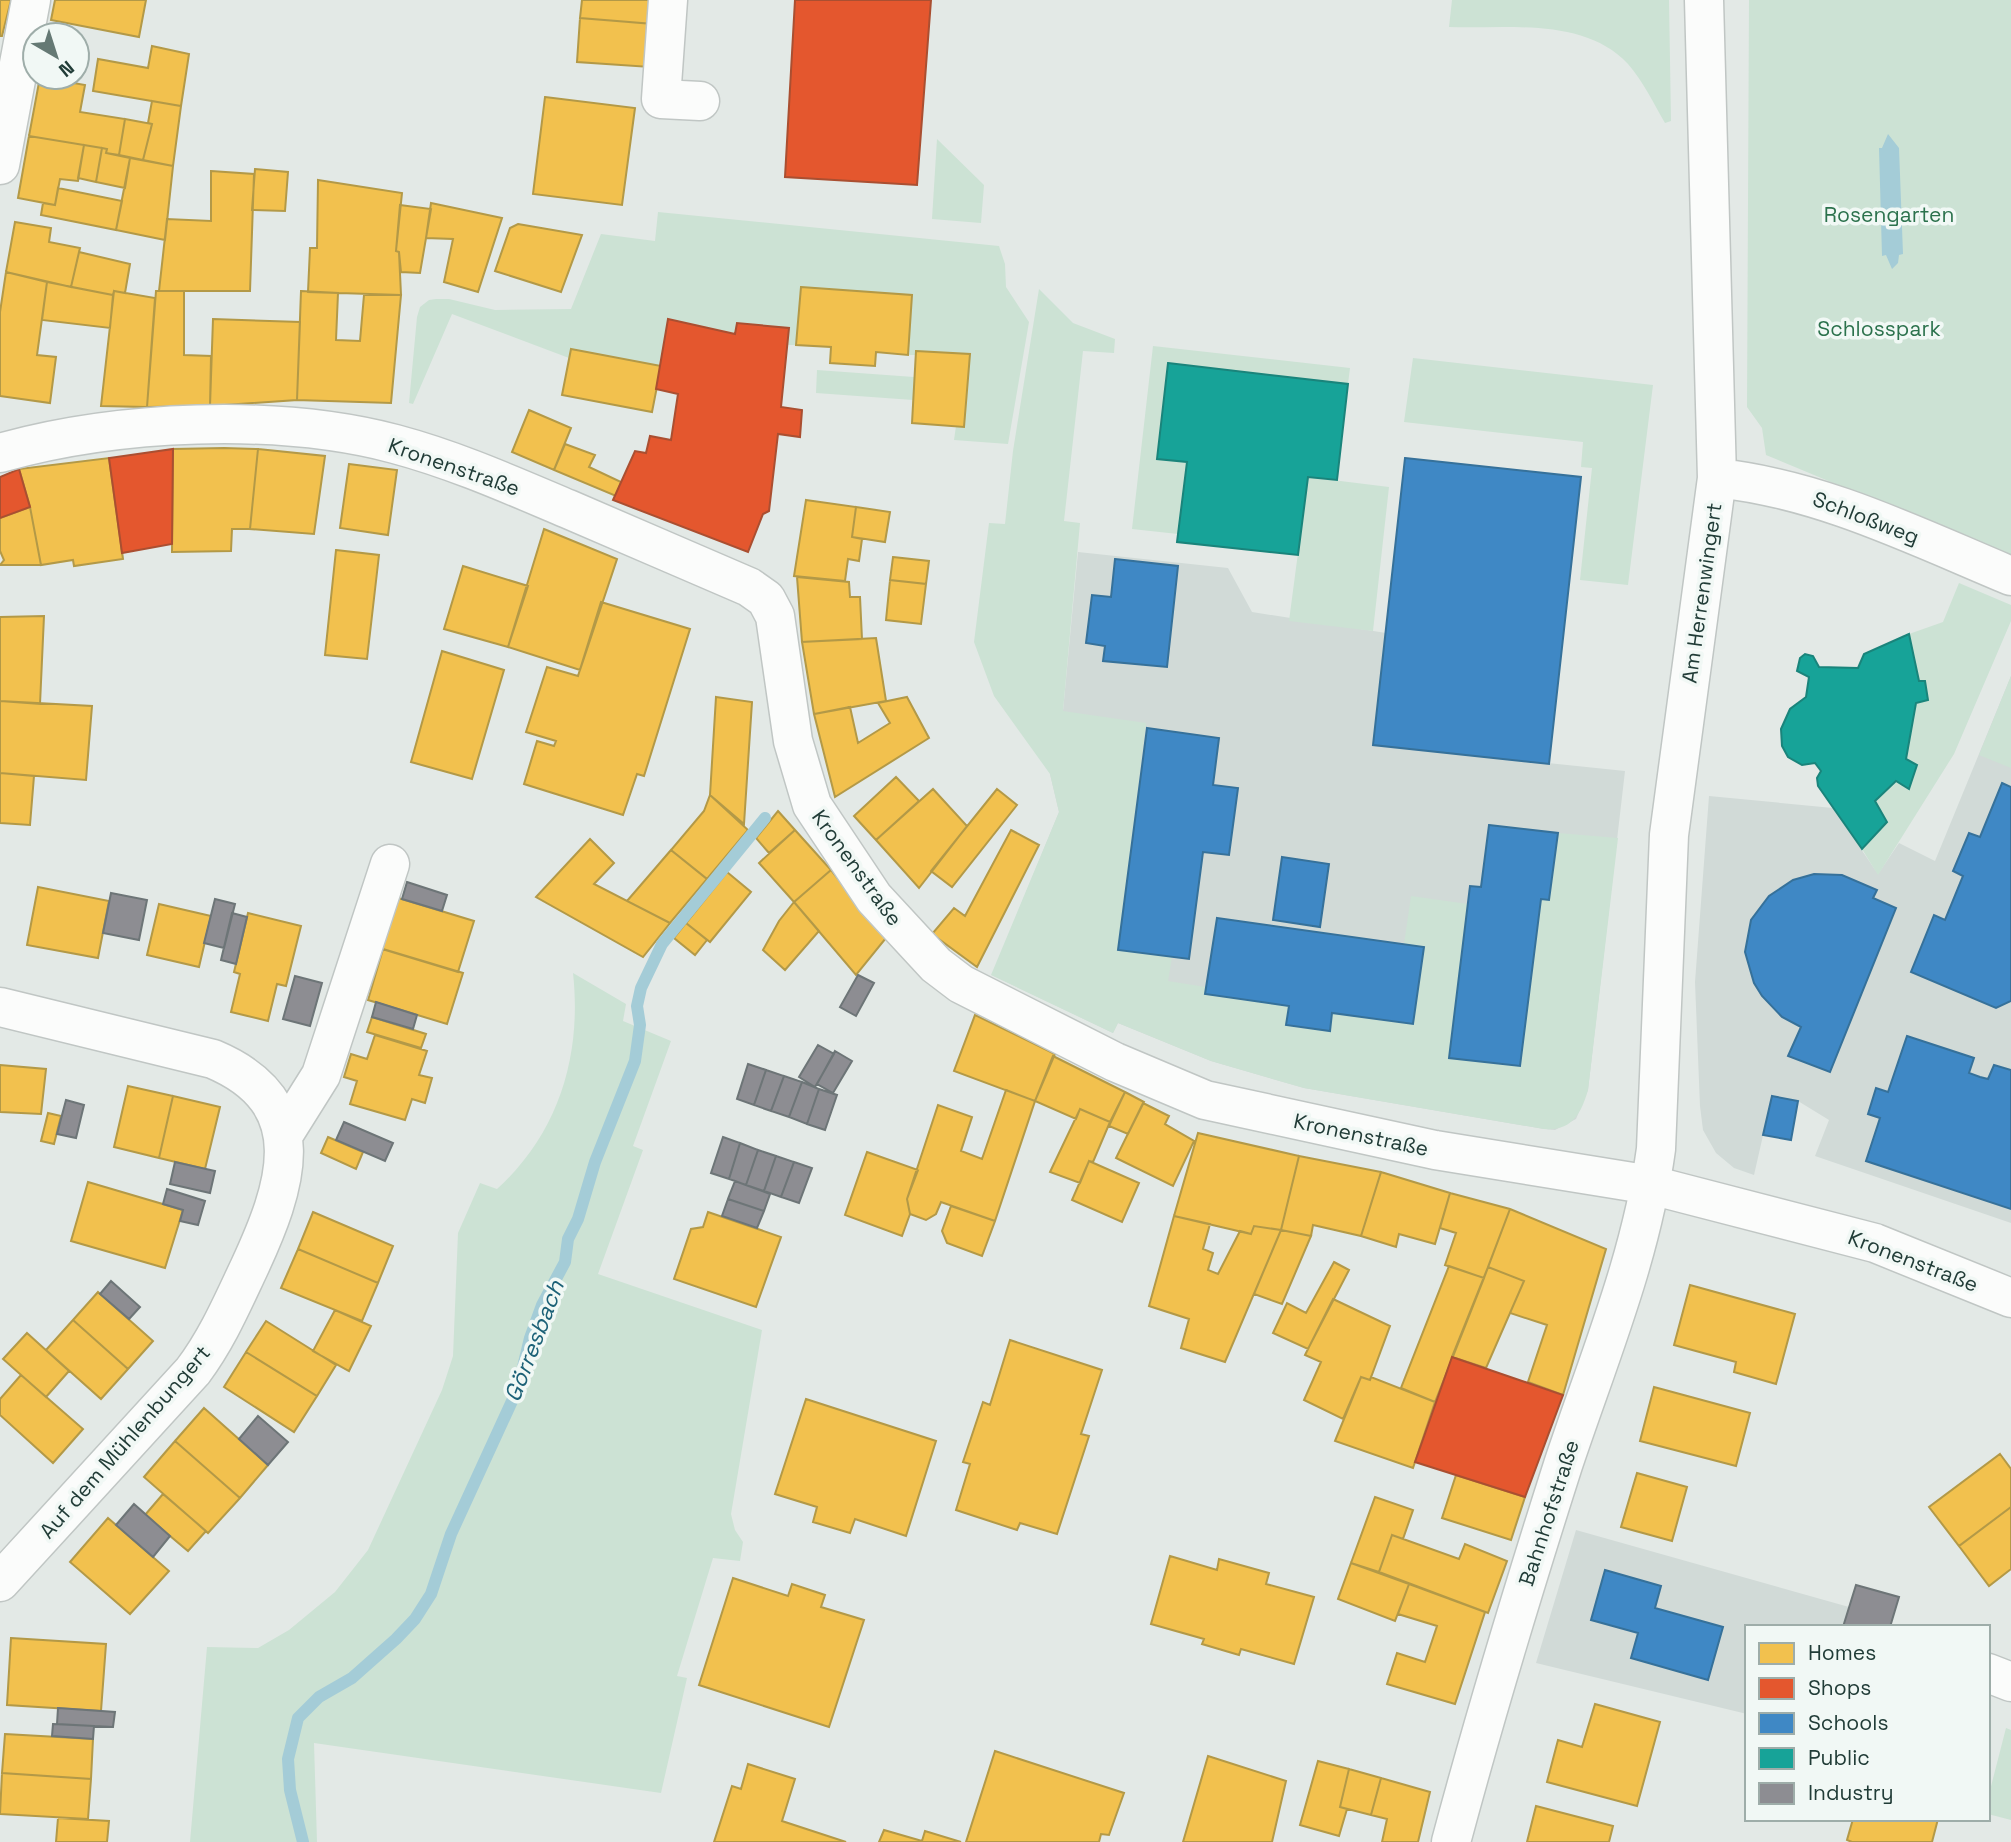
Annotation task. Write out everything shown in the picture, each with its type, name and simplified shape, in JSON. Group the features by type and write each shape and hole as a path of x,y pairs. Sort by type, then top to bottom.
{"street":[{"path":"0,165 32,0"},
{"path":"668,0 661,99 700,101"},
{"name":"Am Herrenwingert","path":"1651,1185 1661,1074 1662,968 1669,835 1717,478 1704,0"},
{"name":"Kronenstraße","path":"1,451 69,438 196,425 274,425 391,443 478,471 749,587 766,599 774,610 793,741 811,805 881,906 936,965 961,985 1115,1062 1214,1103 1435,1150 1651,1185 1875,1244 2011,1298"},
{"name":"Schloßweg","path":"1717,478 1755,482 1810,495 2011,576"},
{"name":"Auf dem Mühlenbungert","path":"284,1134 321,1075 390,864"},
{"name":"Auf dem Mühlenbungert","path":"0,1007 213,1059 231,1067 269,1101 284,1134 282,1186 273,1215 211,1347 193,1371 0,1582"},
{"name":"Bahnhofstraße","path":"1451,1842 1493,1691 1564,1465 1632,1264 1651,1185"},
{"path":"1990,1674 2011,1682"}],"shaded area":[{"path":"1078,552 1228,568 1252,612 1386,633 1374,745 1625,771 1588,1090 1576,1119 1555,1130 1544,1129 1304,1088 1211,1061 1118,1023 1113,1033 992,975 1059,812 1050,774 1063,711"},
{"path":"2011,676 2011,1223 1815,1156 1829,1120 1798,1101 1772,1096 1754,1175 1734,1168 1716,1153 1703,1130 1700,1106 1695,982 1709,796 1833,808 1878,874 1899,843 1935,861"},
{"path":"1576,1530 1849,1607 1844,1625 1745,1625 1745,1714 1536,1663"}],"green space":[{"path":"1452,0 1669,0 1671,121 1665,123 1628,64 1610,49 1568,32 1520,27 1449,27"},
{"name":"Schlosspark","path":"1749,0 2011,0 2011,557 1766,455 1762,428 1747,407"},
{"path":"937,139 984,185 981,223 932,219"},
{"path":"658,212 999,246 1005,264 1006,287 1029,322 1008,444 954,440 956,426 964,426 970,354 917,351 916,355 908,355 912,295 801,287 796,345 788,345 788,328 737,323 735,334 669,319 661,366 571,349 569,358 452,314 413,404 409,403 417,317 420,307 429,300 449,299 495,310 571,309 601,234 655,241"},
{"path":"1039,289 1073,323 1115,339 1114,353 1083,351 1064,521 1080,523 1063,711 1146,723 1118,949 1172,957 1168,981 1206,987 1206,994 1289,1006 1287,1025 1329,1031 1332,1013 1413,1024 1424,948 1404,944 1411,896 1468,904 1449,1057 1520,1066 1541,899 1549,899 1558,833 1618,838 1588,1090 1578,1113 1568,1124 1544,1129 1304,1088 1211,1061 1118,1023 1113,1033 991,975 1059,812 1050,774 994,696 974,642 989,523 1005,524 1013,451"},
{"path":"1153,346 1350,368 1348,384 1168,363 1157,458 1187,462 1178,534 1132,529"},
{"path":"1413,358 1653,385 1628,585 1580,580 1592,468 1581,467 1583,442 1404,422"},
{"path":"817,370 914,377 913,400 816,393"},
{"path":"1308,477 1389,487 1373,631 1289,621"},
{"path":"1959,583 2011,605 2011,621 1954,754 1878,875 1862,849 1887,822 1875,801 1916,765 1906,759 1916,703 1928,700 1925,681 1919,681 1909,634 1943,622"},
{"path":"2011,676 2011,768 1979,755"},
{"path":"573,973 626,1004 623,1021 671,1041 633,1146 643,1150 598,1274 762,1330 731,1514 735,1530 743,1542 740,1561 713,1558 677,1676 687,1678 661,1793 314,1743 317,1842 190,1842 207,1647 258,1648 289,1630 335,1592 368,1550 442,1390 453,1356 458,1233 480,1183 497,1189 518,1167 551,1118 562,1091 574,1033"},
{"path":"2006,1728 2011,1730 2011,1820 1990,1815 1990,1790"}],"water":[{"path":"1888,134 1899,148 1903,254 1899,255 1898,263 1892,269 1886,255 1882,256 1879,148 1882,148"}],"building: Homes":[{"path":"0,0 11,0 2,36 0,36"},
{"path":"55,0 146,0 139,37 91,28 91,21 51,20"},
{"path":"582,0 655,0 653,24 580,18"},
{"path":"580,18 653,24 650,67 577,62"},
{"path":"152,46 189,54 181,106 93,91 98,59 148,68"},
{"path":"37,91 84,91 80,112 125,119 119,155 106,153 107,149 29,136"},
{"path":"545,97 635,108 622,205 533,194"},
{"path":"152,101 181,106 173,166 143,160 152,124 148,123"},
{"path":"125,119 152,124 143,160 119,155"},
{"path":"29,136 84,145 78,181 60,179 55,205 18,198"},
{"path":"84,145 102,148 96,182 78,178"},
{"path":"102,148 107,149 106,153 130,158 125,188 96,182"},
{"path":"130,158 173,166 165,240 116,230"},
{"path":"255,169 288,172 285,211 252,210"},
{"path":"211,171 254,174 250,291 159,291 167,219 211,221"},
{"path":"318,180 402,193 396,251 399,252 401,295 308,292 310,248 317,248"},
{"path":"58,188 122,201 116,230 41,215 43,203 55,205"},
{"path":"431,203 502,218 478,292 444,282 453,239 426,238"},
{"path":"400,205 431,209 420,273 401,272 399,252 396,251"},
{"path":"15,222 51,228 49,242 80,248 71,287 6,272"},
{"path":"518,224 582,235 561,292 495,271 510,228"},
{"path":"79,252 130,264 125,293 114,291 113,295 71,287"},
{"path":"6,272 47,282 37,355 56,357 50,403 0,396 0,312"},
{"path":"47,282 113,295 110,328 42,320"},
{"path":"801,287 912,295 908,355 876,352 875,366 830,363 831,347 796,345"},
{"path":"114,291 155,298 147,407 101,406"},
{"path":"156,291 184,291 184,355 211,356 210,406 147,407"},
{"path":"301,291 338,293 336,340 360,341 364,295 401,295 391,403 297,400"},
{"path":"213,319 300,322 297,400 210,406"},
{"path":"571,349 661,366 652,412 562,395"},
{"path":"916,351 970,354 964,427 912,423"},
{"path":"529,410 571,428 554,470 512,452"},
{"path":"565,444 595,455 589,467 621,482 616,496 554,470"},
{"path":"173,449 258,449 250,529 232,529 231,551 172,552"},
{"path":"258,449 325,456 314,534 250,529"},
{"path":"109,458 123,559 74,566 73,560 41,565 30,507 19,469"},
{"path":"349,464 397,470 388,535 340,528"},
{"path":"806,500 856,507 852,537 862,539 859,561 848,559 845,581 794,576"},
{"path":"30,507 41,565 0,565 4,560 0,551 0,518"},
{"path":"856,507 890,512 885,542 852,537"},
{"path":"544,529 617,559 580,670 508,647"},
{"path":"336,550 379,555 367,659 325,655"},
{"path":"893,557 929,561 926,584 890,580"},
{"path":"463,566 528,586 508,647 444,629"},
{"path":"797,577 849,582 850,597 860,597 862,639 802,642"},
{"path":"890,580 926,584 921,624 886,620"},
{"path":"601,602 690,629 644,776 637,774 623,815 524,784 537,741 554,746 556,741 526,732 547,667 578,676"},
{"path":"44,616 40,704 0,701 0,617"},
{"path":"876,638 886,701 814,714 802,642"},
{"path":"442,651 504,670 472,779 411,762"},
{"path":"716,697 752,702 744,824 710,795"},
{"path":"907,697 929,738 835,797 814,714 850,707 858,743 890,723 878,703"},
{"path":"0,701 92,706 86,780 0,773"},
{"path":"0,773 34,776 30,825 0,823"},
{"path":"896,777 919,801 876,840 854,816"},
{"path":"933,789 967,826 919,888 876,840"},
{"path":"997,789 1017,805 952,887 931,871"},
{"path":"710,795 748,830 707,879 671,850 704,811"},
{"path":"778,811 795,830 769,853 756,838"},
{"path":"795,830 831,870 794,902 759,863"},
{"path":"1011,830 1039,845 977,967 932,934 954,908 965,916"},
{"path":"590,839 614,863 594,884 670,923 643,957 536,897"},
{"path":"671,850 707,879 670,923 627,901"},
{"path":"831,870 886,938 856,975 794,902"},
{"path":"727,872 751,892 710,942 686,923"},
{"path":"38,887 109,901 98,958 27,945"},
{"path":"395,897 474,921 458,972 379,948"},
{"path":"794,902 819,931 785,970 763,950 779,921"},
{"path":"159,904 211,916 199,967 147,955"},
{"path":"248,913 301,926 286,986 277,984 268,1021 231,1012 240,974 234,972"},
{"path":"686,923 707,940 695,955 674,938"},
{"path":"383,949 463,973 447,1024 368,1000"},
{"path":"975,1015 1055,1054 1035,1101 954,1071"},
{"path":"372,1017 426,1034 421,1048 367,1032"},
{"path":"375,1035 427,1051 419,1075 432,1078 425,1103 412,1099 405,1120 350,1104 357,1081 344,1077 351,1054 367,1059"},
{"path":"1053,1056 1125,1092 1110,1122 1080,1109 1076,1119 1035,1101"},
{"path":"0,1065 46,1069 41,1114 0,1112"},
{"path":"128,1086 173,1096 159,1158 114,1147"},
{"path":"1006,1090 1035,1101 995,1221 941,1202 936,1214 926,1220 910,1214 907,1199 938,1105 972,1117 961,1151 982,1159"},
{"path":"1125,1092 1144,1102 1128,1134 1109,1126"},
{"path":"173,1096 220,1107 205,1169 159,1158"},
{"path":"1143,1103 1169,1116 1165,1124 1194,1141 1173,1186 1116,1158"},
{"path":"1080,1109 1110,1122 1093,1162 1089,1161 1080,1183 1050,1172"},
{"path":"48,1113 61,1116 54,1144 41,1141"},
{"path":"1198,1133 1299,1156 1281,1230 1254,1226 1251,1234 1174,1216"},
{"path":"328,1137 363,1152 356,1169 321,1153"},
{"path":"867,1152 918,1170 907,1199 910,1214 902,1236 845,1215"},
{"path":"1299,1156 1381,1172 1361,1236 1313,1225 1311,1236 1281,1230"},
{"path":"1089,1161 1139,1183 1122,1222 1072,1200"},
{"path":"1381,1172 1450,1193 1435,1244 1399,1234 1396,1247 1361,1236"},
{"path":"88,1182 183,1210 165,1268 71,1241"},
{"path":"1450,1193 1510,1209 1484,1278 1445,1265 1456,1233 1440,1228"},
{"path":"951,1206 995,1221 982,1256 947,1243 942,1231"},
{"path":"1510,1209 1606,1249 1563,1395 1528,1382 1547,1325 1510,1313 1524,1281 1488,1267"},
{"path":"313,1212 393,1246 378,1283 298,1249"},
{"path":"708,1212 781,1237 756,1307 674,1279 691,1229 703,1227"},
{"path":"1174,1216 1210,1224 1203,1249 1213,1253 1208,1270 1218,1274 1240,1231 1251,1234 1254,1226 1281,1230 1225,1362 1181,1348 1189,1319 1149,1306"},
{"path":"1281,1230 1311,1236 1282,1304 1254,1294"},
{"path":"298,1249 378,1283 362,1321 281,1288"},
{"path":"1334,1262 1349,1270 1308,1349 1273,1333 1287,1303 1306,1313"},
{"path":"1449,1266 1484,1278 1435,1402 1401,1388"},
{"path":"1488,1267 1524,1281 1486,1368 1452,1357"},
{"path":"1690,1285 1795,1314 1776,1384 1734,1372 1736,1362 1674,1345"},
{"path":"98,1292 153,1341 128,1369 73,1320"},
{"path":"1333,1299 1390,1326 1370,1380 1361,1377 1343,1419 1304,1400 1321,1362 1305,1355"},
{"path":"335,1310 371,1326 349,1371 313,1351"},
{"path":"73,1320 128,1369 101,1399 46,1350"},
{"path":"266,1321 336,1365 317,1396 246,1352"},
{"path":"27,1333 69,1371 46,1397 3,1359"},
{"path":"1010,1340 1102,1370 1081,1434 1089,1436 1057,1534 1020,1523 1017,1530 956,1510 970,1464 963,1462 983,1402 990,1405"},
{"path":"246,1352 317,1396 294,1432 224,1387"},
{"path":"21,1375 83,1429 53,1463 0,1415 0,1399"},
{"path":"1361,1377 1370,1380 1371,1377 1435,1402 1413,1468 1335,1441"},
{"path":"1654,1387 1750,1413 1736,1466 1640,1441"},
{"path":"806,1399 936,1441 906,1536 855,1519 850,1533 813,1522 817,1507 775,1494"},
{"path":"204,1408 268,1465 240,1498 175,1441"},
{"path":"175,1441 240,1498 208,1533 144,1477"},
{"path":"2000,1454 2011,1469 2011,1507 1959,1546 1929,1507"},
{"path":"1637,1473 1687,1487 1672,1541 1621,1527"},
{"path":"1456,1475 1525,1497 1511,1540 1442,1518"},
{"path":"163,1494 206,1531 188,1551 145,1515"},
{"path":"1375,1497 1413,1510 1403,1539 1392,1535 1379,1572 1351,1563"},
{"path":"2011,1507 2011,1569 1989,1586 1959,1546"},
{"path":"108,1518 169,1571 130,1614 70,1562"},
{"path":"1392,1535 1459,1559 1465,1544 1507,1561 1488,1613 1379,1572"},
{"path":"1170,1556 1217,1570 1219,1559 1269,1573 1266,1584 1314,1597 1294,1664 1241,1649 1239,1655 1202,1644 1204,1639 1151,1624"},
{"path":"1351,1563 1409,1584 1395,1621 1338,1599"},
{"path":"733,1578 788,1596 792,1584 825,1595 821,1607 864,1620 829,1727 699,1685"},
{"path":"1409,1584 1485,1612 1455,1704 1387,1684 1397,1653 1425,1662 1437,1626 1398,1614"},
{"path":"11,1638 106,1644 101,1711 7,1705"},
{"path":"1595,1704 1660,1722 1637,1806 1547,1782 1558,1740 1582,1747"},
{"path":"5,1734 93,1739 91,1779 2,1773"},
{"path":"995,1751 1124,1793 1109,1835 1101,1834 1099,1842 966,1842"},
{"path":"1208,1756 1286,1781 1272,1842 1183,1842"},
{"path":"1318,1761 1349,1769 1340,1807 1347,1809 1339,1836 1300,1825"},
{"path":"748,1764 795,1779 782,1821 846,1842 714,1842 732,1786 741,1789"},
{"path":"1349,1769 1381,1778 1371,1815 1340,1807"},
{"path":"2,1773 91,1779 88,1819 0,1814"},
{"path":"1381,1778 1430,1792 1418,1842 1382,1842 1387,1819 1371,1815"},
{"path":"1536,1806 1613,1826 1609,1842 1527,1842"},
{"path":"58,1818 109,1821 107,1842 56,1842"},
{"path":"1852,1821 1937,1821 1932,1842 1847,1840"},
{"path":"884,1830 922,1841 925,1831 961,1842 879,1842"}],"building: Shops":[{"path":"795,0 931,0 917,185 785,177"},
{"path":"668,319 735,334 737,323 789,328 781,407 802,410 800,437 778,434 769,511 763,514 748,552 613,500 635,451 646,453 650,436 671,440 678,394 656,389"},
{"path":"173,449 172,544 122,553 109,458"},
{"path":"19,469 30,507 0,518 0,477"},
{"path":"1452,1357 1563,1395 1525,1497 1415,1462"}],"building: Schools":[{"path":"1405,458 1581,477 1549,764 1373,745"},
{"path":"1115,559 1178,566 1167,667 1103,661 1105,646 1086,643 1092,595 1111,597"},
{"path":"1147,728 1219,738 1213,785 1238,788 1229,855 1203,852 1189,959 1118,950"},
{"path":"2002,783 2011,787 2011,1001 1996,1008 1911,972 1934,915 1945,920 1963,876 1953,871 1969,833 1980,837"},
{"path":"1489,825 1558,833 1549,900 1541,899 1520,1066 1449,1058 1470,886 1481,887"},
{"path":"1282,857 1329,864 1320,927 1273,920"},
{"path":"1814,874 1842,875 1877,890 1873,898 1896,908 1830,1072 1788,1056 1801,1027 1782,1017 1762,996 1754,983 1745,952 1751,920 1769,896 1793,880"},
{"path":"1217,918 1424,947 1413,1024 1332,1013 1330,1031 1286,1025 1289,1006 1205,994"},
{"path":"1907,1036 1974,1058 1969,1073 1980,1077 1988,1079 1994,1065 2011,1070 2011,1209 1866,1161 1880,1118 1868,1114 1876,1088 1888,1092"},
{"path":"1772,1096 1798,1101 1791,1140 1763,1135"},
{"path":"1605,1570 1661,1586 1655,1608 1723,1627 1708,1680 1631,1658 1638,1633 1591,1620"}],"building: Public":[{"path":"1168,363 1348,384 1337,480 1308,477 1298,555 1177,542 1187,462 1157,459"},
{"path":"1909,634 1919,681 1925,681 1928,700 1916,703 1906,759 1917,765 1909,789 1896,781 1875,801 1887,822 1862,849 1818,786 1817,778 1821,771 1815,763 1802,765 1788,757 1782,746 1781,729 1790,709 1806,697 1809,677 1797,671 1800,658 1805,654 1813,656 1819,667 1858,668 1864,654"}],"building: Industry":[{"path":"407,882 447,895 442,911 402,899"},
{"path":"111,893 147,900 139,940 103,933"},
{"path":"215,899 235,904 224,948 204,943"},
{"path":"232,913 247,917 236,964 221,960"},
{"path":"858,975 874,983 856,1016 840,1007"},
{"path":"295,976 322,983 310,1026 283,1019"},
{"path":"376,1002 417,1015 413,1029 372,1017"},
{"path":"818,1045 834,1054 815,1087 799,1077"},
{"path":"835,1051 852,1061 833,1093 817,1084"},
{"path":"748,1064 766,1070 754,1105 737,1099"},
{"path":"766,1070 784,1076 771,1111 754,1105"},
{"path":"784,1076 802,1082 789,1117 771,1111"},
{"path":"802,1082 819,1089 807,1124 789,1117"},
{"path":"819,1089 837,1095 825,1130 807,1124"},
{"path":"66,1100 84,1105 76,1138 57,1134"},
{"path":"344,1122 393,1143 385,1161 336,1140"},
{"path":"723,1137 740,1143 729,1179 711,1173"},
{"path":"740,1143 758,1150 746,1185 729,1179"},
{"path":"758,1150 776,1156 764,1191 746,1185"},
{"path":"776,1156 794,1162 781,1197 764,1191"},
{"path":"175,1162 215,1171 210,1193 170,1184"},
{"path":"794,1162 812,1168 799,1203 781,1197"},
{"path":"735,1181 770,1194 764,1211 728,1199"},
{"path":"167,1189 205,1201 198,1225 180,1221 183,1210 163,1204"},
{"path":"728,1199 764,1211 757,1228 722,1216"},
{"path":"111,1281 140,1307 129,1319 100,1294"},
{"path":"258,1416 288,1442 268,1465 239,1439"},
{"path":"134,1504 170,1536 153,1557 116,1525"},
{"path":"1856,1585 1899,1597 1891,1625 1844,1625"},
{"path":"58,1708 115,1712 113,1727 57,1724"},
{"path":"53,1724 94,1726 93,1739 52,1736"}],"waterway":[{"name":"Görresbach","path":"303,1842 290,1790 288,1759 298,1718 319,1697 352,1678 396,1639 415,1619 431,1594 451,1534 518,1388 530,1338 542,1305 565,1262 568,1239 578,1219 595,1162 635,1061 640,1025 637,1006 641,988 662,944 765,818"}],"park label":[{"name":"Rosengarten","path":"1889,215"}]}
